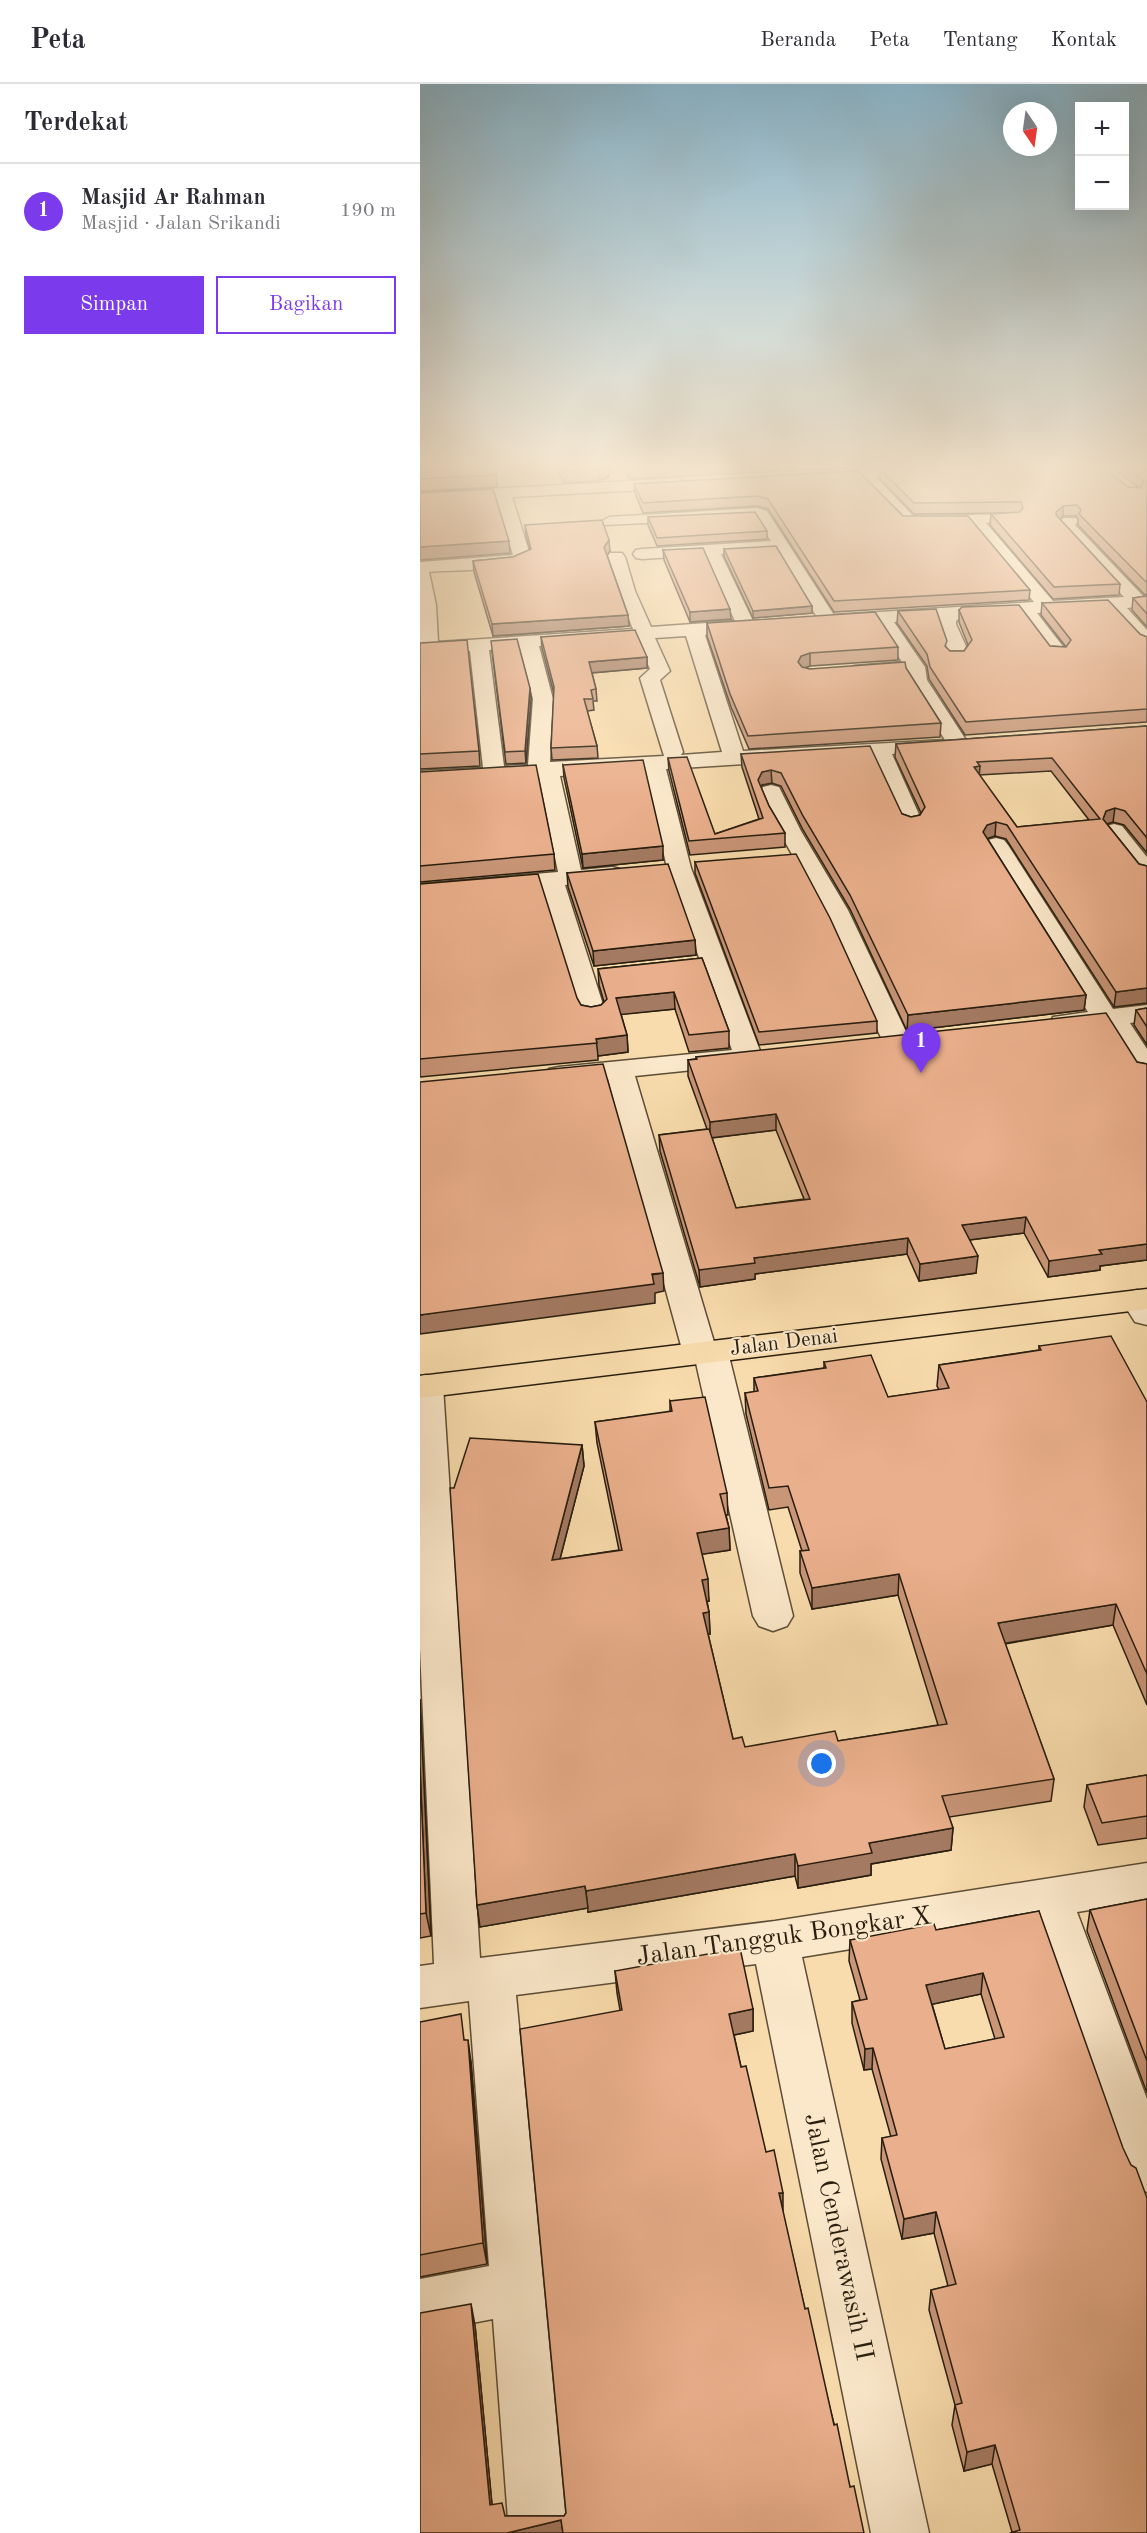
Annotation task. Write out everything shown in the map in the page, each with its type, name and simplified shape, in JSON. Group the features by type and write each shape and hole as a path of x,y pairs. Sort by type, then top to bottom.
{"main road":[{"name":"Jalan Denai","path":"423,1387 706,1353 1144,1305"}],"street":[{"path":"422,578 427,606 424,648 769,625"},
{"path":"537,1077 759,1055 700,964 670,868 663,758 650,678 660,671 622,578"},
{"path":"724,578 746,626"},
{"path":"802,578 828,620"},
{"path":"1024,578 1047,606"},
{"path":"1119,578 1142,601"},
{"path":"804,622 1142,601"},
{"path":"1112,602 1147,641"},
{"path":"1024,608 1058,653"},
{"path":"956,612 946,619 947,627 958,647 959,653 956,657"},
{"path":"881,616 915,667 916,680 957,743"},
{"path":"694,631 735,759"},
{"path":"528,641 543,699 544,769 561,879 593,975 593,1014"},
{"path":"479,645 494,772"},
{"path":"843,672 915,667"},
{"path":"420,778 663,758 735,759 979,742"},
{"path":"879,750 911,821"},
{"path":"771,792 792,856 810,862 841,920 897,1042"},
{"path":"1114,831 1147,872"},
{"path":"996,845 1109,1017 1147,1070"},
{"path":"420,891 670,868"},
{"path":"1036,1026 1147,1013"},
{"path":"619,1069 706,1353 773,1616"},
{"path":"423,1387 456,1982 517,2287 538,2533"},
{"name":"Jalan Tangguk Bongkar X","path":"456,1982 776,1941 1147,1882"},
{"path":"1049,1897 1147,2168"},
{"name":"Jalan Cenderawasih II","path":"776,1941 900,2533"},
{"path":"420,2306 517,2287"}],"building":[{"path":"478,578 615,578 628,615 492,624"},
{"path":"675,578 716,578 730,609 690,612"},
{"path":"738,578 795,578 812,606 753,611"},
{"path":"819,578 1020,578 1030,590 834,601"},
{"path":"1046,578 1115,578 1120,584 1054,587"},
{"path":"1147,596 1147,614 1133,598"},
{"path":"1108,600 1140,634 1147,637 1147,709 966,722 930,667 927,654 898,611 936,609 947,641 945,646 950,651 964,651 972,640 959,610 962,607 1019,605 1050,646 1066,647 1071,640 1042,603"},
{"path":"875,612 898,647 810,653 801,656 798,662 802,667 810,669 905,662 906,668 941,723 748,736 730,694 707,623"},
{"path":"635,630 647,657 589,662 596,689 591,690 593,699 584,699 597,746 551,748 554,687 541,637"},
{"path":"517,639 530,688 525,751 505,752 491,641"},
{"path":"467,640 479,751 420,754 420,643"},
{"path":"1147,726 1147,838 1125,811 1115,808 1106,811 1103,819 1139,864 1147,866 1147,988 1116,992 1007,825 996,822 987,825 983,832 1086,995 908,1015 850,895 803,816 781,773 771,770 762,772 758,780 769,806 785,833 689,841 668,758 687,757 715,834 763,818 741,754 870,746 902,814 911,817 920,815 925,807 896,744","holes":["1052,758 1100,819 1017,827 974,767 980,766 977,762"]},
{"path":"643,760 663,846 582,854 563,765"},
{"path":"536,765 554,854 420,866 420,772"},
{"path":"796,854 830,918 877,1021 759,1032 695,862"},
{"path":"668,864 695,940 593,951 567,873"},
{"path":"538,874 581,1005 591,1007 601,1005 607,999 598,969 702,958 729,1031 689,1035 674,992 616,998 627,1035 596,1039 597,1043 420,1059 420,884"},
{"path":"1147,1008 1147,1027 1136,1010"},
{"path":"1106,1013 1137,1062 1147,1064 1147,1244 1099,1250 1102,1254 1049,1261 1026,1217 962,1225 978,1256 920,1264 908,1238 754,1258 755,1263 699,1270 659,1135 709,1129 736,1208 810,1199 776,1114 710,1122 688,1060 697,1059 696,1057"},
{"path":"603,1064 663,1273 652,1274 654,1284 420,1315 420,1082"},
{"path":"1111,1336 1147,1402 1147,1674 1116,1604 998,1623 1054,1779 942,1796 953,1828 869,1843 872,1853 798,1866 795,1854 586,1891 585,1886 477,1905 450,1488 454,1488 470,1438 582,1445 552,1560 622,1550 595,1422 672,1411 670,1401 705,1397 727,1493 720,1494 729,1528 697,1533 708,1579 702,1580 709,1612 703,1613 733,1739 742,1737 745,1747 835,1731 838,1741 947,1724 899,1574 812,1588 800,1551 809,1550 788,1486 769,1488 745,1393 758,1391 754,1378 826,1368 824,1362 871,1355 888,1397 949,1388 939,1365 1041,1350 1039,1346"},
{"path":"420,1767 426,1913 420,1914"},
{"path":"1147,1775 1147,1816 1102,1823 1087,1785"},
{"path":"1147,1899 1147,2061 1090,1910"},
{"path":"1039,1911 1123,2148 1131,2165 1136,2168 1147,2198 1147,2533 1010,2533 1020,2530 995,2445 967,2452 955,2405 962,2403 931,2290 956,2284 936,2212 904,2219 882,2138 897,2135 873,2048 865,2049 852,2002 867,1999 850,1940 934,1924 936,1930","holes":["983,1973 1004,2037 945,2049 926,1985"]},
{"path":"740,1948 753,2009 729,2014 741,2067 746,2066 766,2152 774,2150 783,2193 779,2193 805,2309 808,2308 834,2425 837,2424 850,2487 854,2486 864,2533 563,2533 561,2520 507,2533 420,2533 420,2313 471,2304 490,2505 502,2503 505,2516 564,2516 566,2513 520,2029 622,2010 615,1971"},
{"path":"461,2014 464,2040 468,2040 483,2243 420,2255 420,2022"}],"place":[{"name":"Masjid Ar Rahman","path":"921,1073"}]}
